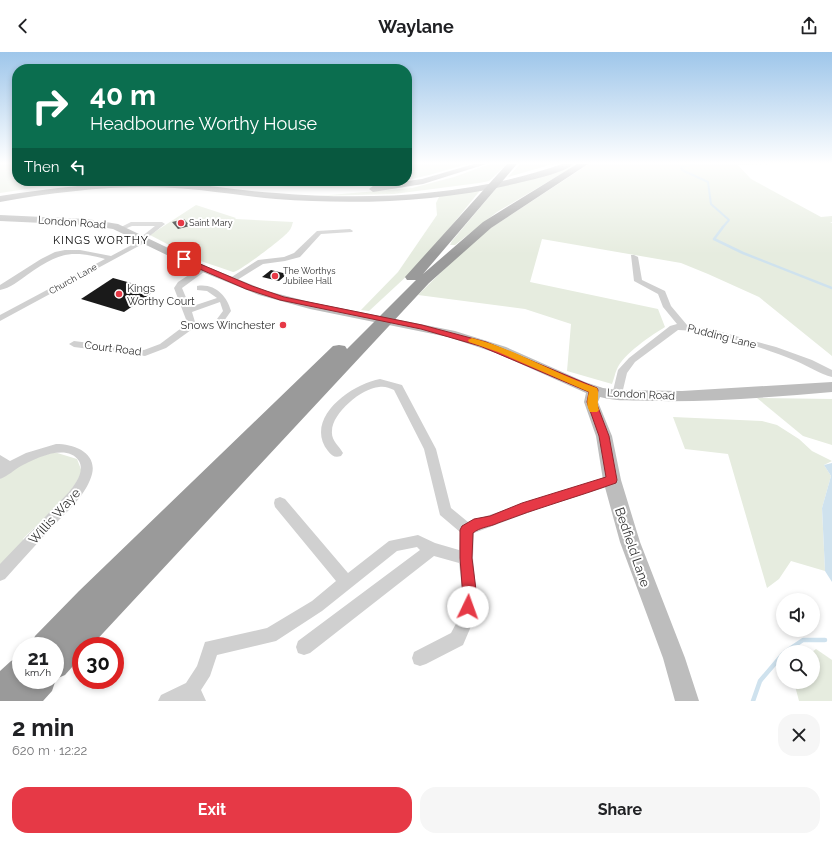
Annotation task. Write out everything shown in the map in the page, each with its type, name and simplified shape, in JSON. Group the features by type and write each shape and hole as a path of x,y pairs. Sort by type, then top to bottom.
{"highway":[{"path":"64,655 376,321 482,194"},
{"path":"54,637 246,441 376,321 487,225 535,194"},
{"path":"0,693 12,680"},
{"path":"22,701 33,689"}],"main road":[{"path":"0,196 11,194"},
{"path":"0,199 33,194"},
{"path":"260,194 322,199 427,194"},
{"name":"London Road","path":"0,218 87,222 122,228 204,270 282,299 418,326 477,342 501,350 580,386 617,395 720,395 832,387"},
{"name":"Bedfield Lane","path":"594,390 592,402 604,436 612,480 630,542 674,658 686,701"}],"street":[{"name":"Church Lane","path":"0,318 144,239 162,224 131,224 122,228"},
{"path":"231,280 266,260 285,259 297,256 319,232 350,231"},
{"path":"0,288 50,256 88,252 111,258"},
{"path":"634,257 638,281 662,293 667,307 684,327"},
{"name":"Court Road","path":"74,344 145,353 163,346 188,328 191,322 191,318 178,288 181,284 204,270"},
{"path":"200,288 210,288 215,290 221,299 227,311 221,320"},
{"path":"187,311 221,299"},
{"name":"Pudding Lane","path":"617,395 622,372 632,360 673,328 684,327 715,333 808,362 832,374"},
{"path":"337,453 328,443 326,428 333,414 351,394 379,383 398,388 430,449 445,511 466,530 466,558 470,598 467,617 457,639 420,658"},
{"name":"Willis Waye","path":"0,574 73,496 84,483 87,472 83,458 77,452 64,448 42,451 3,467"},
{"path":"466,530 474,525 491,521 522,509 612,480"},
{"path":"280,503 347,583"},
{"path":"167,701 195,695 211,648 270,635 317,606 394,545 418,541 432,549 466,558"},
{"path":"304,647 432,549"}],"shaded area":[{"path":"338,194 383,194 318,196"},
{"path":"440,194 477,194 423,261 369,311 361,310 398,272 437,215 436,203"},
{"path":"491,194 527,194 497,212 455,245 450,245"},
{"path":"543,194 779,194 821,217 832,216 832,222 830,222 832,223 832,356 759,297 681,263 542,239 530,282 658,309 665,327 638,345 625,357 617,369 612,384 567,371 571,324 525,309 418,295 477,237"},
{"path":"196,205 236,218 235,219 293,222 290,230 279,240 252,261 233,272 176,252 168,248 171,246 150,235"},
{"path":"757,398 832,399 832,445 803,436"},
{"path":"673,417 762,421 777,425 799,439 812,451 832,461 824,465 831,476 822,508 825,571 791,561 779,579 767,588 728,454 685,449"},
{"path":"54,452 77,459 82,472 69,492 23,539 24,543 0,567 0,479 18,464"},
{"path":"820,652 832,660 832,701 799,701 796,689 820,689"}],"water":[{"path":"832,463 832,582 825,571 822,508 831,476 824,465"}],"building":[{"name":"Saint Mary","path":"184,219 190,226 178,229 172,222"},
{"name":"The Worthys Jubilee Hall","path":"271,270 287,274 279,281 262,277"},
{"name":"Kings Worthy Court","path":"113,278 156,290 124,312 81,299"}],"waterway":[{"path":"710,194 711,204 729,220 722,228"},
{"path":"723,227 714,239 743,253 832,288"},
{"path":"796,645 803,640 825,640"},
{"path":"753,701 760,681 776,662"}],"slow traffic":[{"path":"472,340 501,350 557,374 580,386 594,390 592,402 594,410"}],"place":[{"name":"Saint Mary","path":"181,223"},
{"name":"The Worthys Jubilee Hall","path":"275,276"},
{"name":"Kings Worthy Court","path":"119,294"},
{"name":"Snows Winchester","path":"283,325"}],"district":[{"name":"KINGS WORTHY","path":"101,240"}],"route":[{"path":"184,259 204,270 282,299 422,327 483,344 501,350 557,374 580,386 594,390 592,402 597,421 604,436 612,480 522,509 491,521 474,525 466,530 466,558 470,598 468,607"}]}
